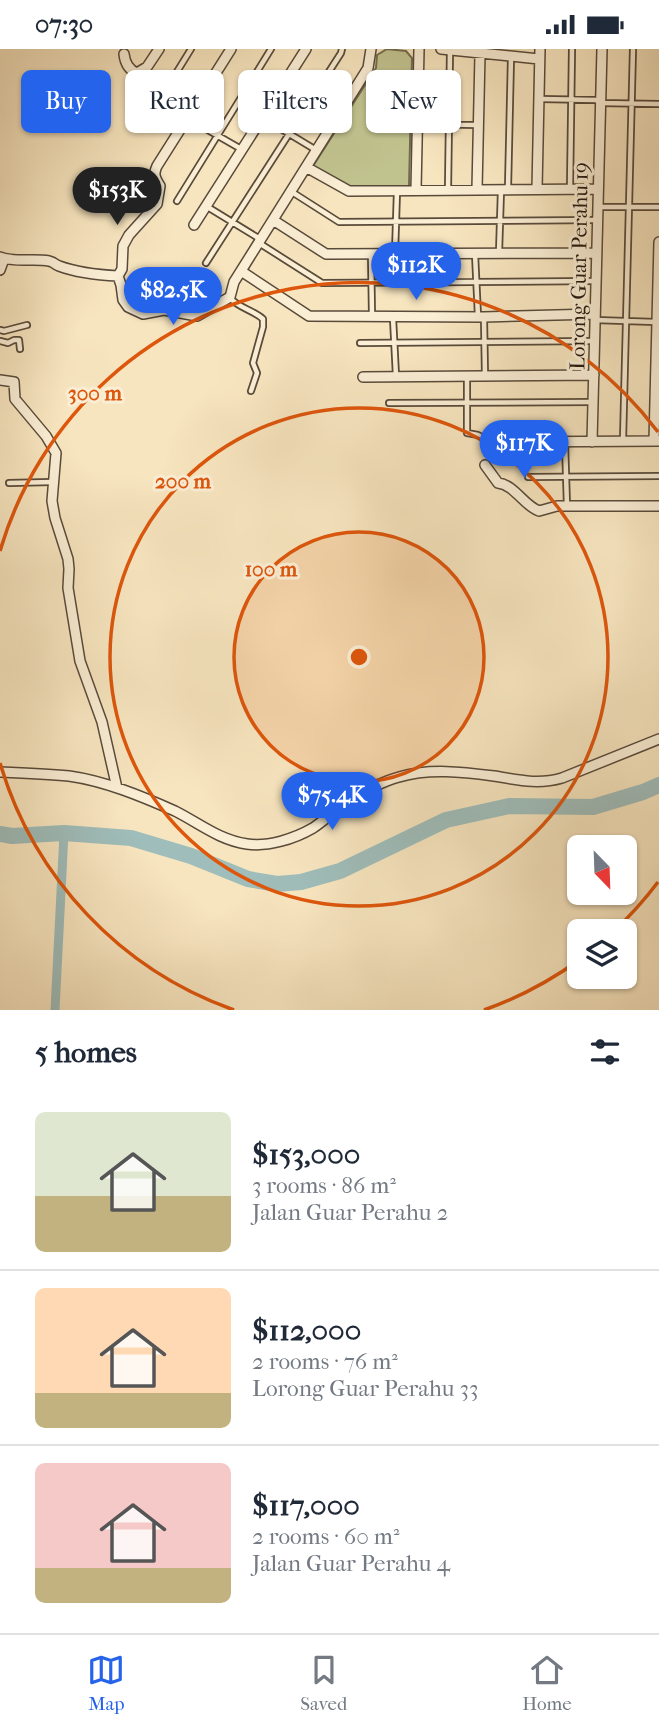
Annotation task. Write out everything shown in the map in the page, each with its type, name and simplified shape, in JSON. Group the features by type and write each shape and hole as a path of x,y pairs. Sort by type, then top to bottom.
{"street":[{"path":"124,54 128,66 137,73 147,67 159,49"},
{"path":"218,70 231,49"},
{"path":"293,70 306,49"},
{"path":"178,133 154,173 160,186 157,204 122,246 122,268 118,276 123,300 128,307 143,314 164,310 197,317 230,297 234,282 368,68 371,49"},
{"path":"418,70 419,49"},
{"name":"Lorong Guar Perahu 19","path":"592,442 602,49"},
{"path":"446,50 511,57 540,54 537,189"},
{"path":"477,189 480,54"},
{"path":"194,225 252,133"},
{"path":"415,190 417,133"},
{"path":"306,167 349,191 598,189"},
{"path":"273,220 326,254 597,253"},
{"path":"493,442 657,441 659,242"},
{"path":"1,263 51,262 93,275 118,276"},
{"path":"241,271 309,316 595,317"},
{"path":"363,377 594,375"},
{"path":"0,380 14,381 15,399 46,436 56,453 52,501 68,559 68,587 80,661 102,722 117,788"},
{"path":"485,465 498,483 508,484 527,505 539,512 562,506 659,506"},
{"path":"0,772 71,777 117,788 177,812 219,837 251,845 275,843 313,828 348,801 374,786 399,777 421,772 449,772 548,782 659,739"}],"lane":[{"path":"178,70 191,49"},
{"path":"177,201 271,49"},
{"path":"206,263 342,49"},
{"path":"570,189 572,49"},
{"path":"623,442 633,49"},
{"path":"446,50 447,70"},
{"path":"499,253 511,57"},
{"path":"539,99 659,104"},
{"path":"461,124 478,125"},
{"path":"213,133 242,149"},
{"path":"448,190 449,133"},
{"path":"289,134 316,151"},
{"path":"394,253 397,190"},
{"path":"291,192 339,222 597,220"},
{"path":"206,206 322,283 596,281"},
{"path":"598,207 659,207"},
{"path":"475,253 485,376"},
{"path":"371,254 372,316"},
{"path":"230,297 236,305 263,319 253,363 257,373 251,391"},
{"path":"393,317 396,376"},
{"path":"595,317 657,322"},
{"path":"0,330 27,325"},
{"path":"0,341 8,343 19,340 20,349"},
{"path":"360,343 594,341"},
{"path":"468,376 467,433 493,442"},
{"path":"389,403 593,402"},
{"path":"562,506 566,477 565,442"},
{"path":"528,477 659,476"},
{"path":"9,483 53,482"}],"green space":[{"path":"387,49 406,51 412,58 412,70 375,70 377,55"},
{"path":"366,84 366,133 410,133 409,186 350,188 313,166 334,133 352,133 352,105"}],"waterway":[{"path":"0,834 12,836 64,833 131,838 191,856 248,879 277,884 301,882 340,871 446,820 509,806 593,807 659,785"},
{"path":"55,1010 64,833"}]}
